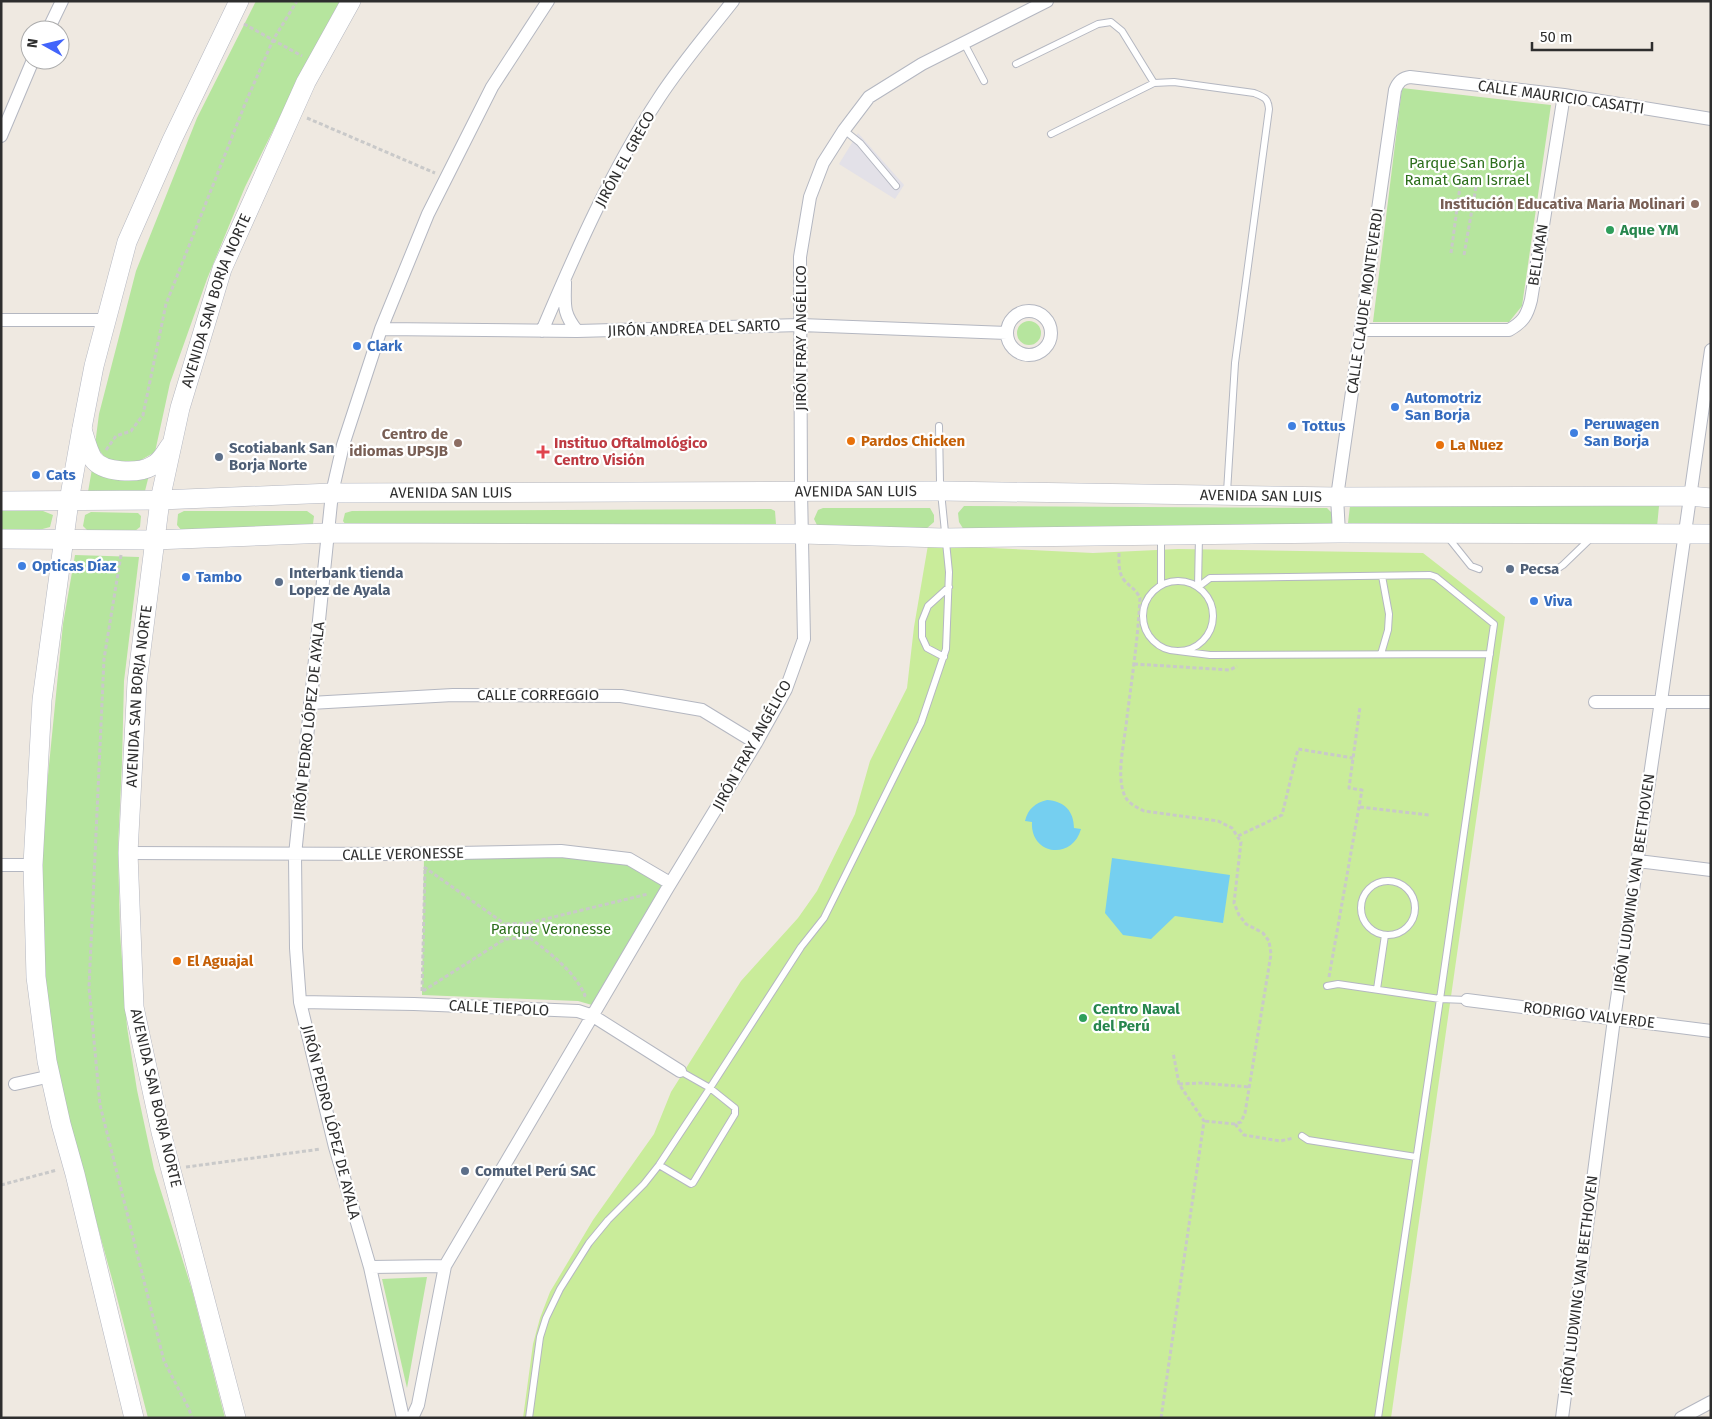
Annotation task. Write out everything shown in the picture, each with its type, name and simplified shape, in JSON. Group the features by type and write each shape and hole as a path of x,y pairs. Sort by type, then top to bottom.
{"main road":[{"name":"AVENIDA SAN BORJA NORTE","path":"236,1418 161,1132 134,1007 128,853 137,682 160,500 180,408 222,269 316,64 351,1"},
{"path":"134,1418 50,1076 36,977 33,865 42,700 64,540 82,428 94,366 127,242 237,5"},
{"path":"82,428 94,460 103,467 120,471 139,471 154,466 163,457 173,440"},
{"name":"AVENIDA SAN LUIS","path":"1,501 160,500 332,493 801,491 942,491 1338,498 1689,496 1711,498"},
{"path":"1,539 154,540 328,533 802,534 947,538 1339,533 1711,534"}],"street":[{"path":"53,20 62,1"},
{"name":"JIRÓN PEDRO LÓPEZ DE AYALA","path":"403,1418 370,1267 336,1147 300,1002 296,948 295,855 310,703 332,493 343,445 381,329 428,214 492,87 548,1"},
{"name":"JIRÓN EL GRECO","path":"542,332 603,195 644,122 680,68 733,1"},
{"name":"JIRÓN FRAY ANGÉLICO","path":"412,1418 420,1397 446,1266 669,886 756,743 786,689 804,639 800,258 810,197 823,163 844,130 870,98 922,64 1047,1"},
{"path":"1,136 29,70"},
{"name":"CALLE MAURICIO CASATTI","path":"1410,77 1564,95 1711,119"},
{"name":"CALLE CLAUDE MONTEVERDI","path":"1339,533 1338,498 1395,90 1404,78 1410,77"},
{"name":"BELLMAN","path":"1361,330 1509,330 1519,324 1528,314 1564,95"},
{"path":"565,277 565,310 568,320 577,331"},
{"path":"1,320 106,320"},
{"name":"JIRÓN ANDREA DEL SARTO","path":"381,329 542,332 801,326 1007,333"},
{"name":"JIRÓN LUDWING VAN BEETHOVEN","path":"1562,1418 1614,1018 1711,350"},
{"name":"CALLE CORREGGIO","path":"310,703 453,694 621,696 702,710 756,743"},
{"path":"1595,702 1711,702"},
{"name":"CALLE VERONESSE","path":"128,853 295,855 561,851 629,859 669,886"},
{"path":"1638,860 1711,870"},
{"path":"1,865 33,865"},
{"name":"RODRIGO VALVERDE","path":"1467,1000 1711,1031"},
{"name":"CALLE TIEPOLO","path":"300,1002 414,1004 578,1011 593,1016 680,1071"},
{"path":"15,1084 50,1076"},
{"path":"370,1267 446,1266"},
{"path":"1680,1418 1711,1402"}],"lane":[{"path":"1016,64 1098,24 1111,22 1122,31 1154,83"},
{"path":"964,43 984,82"},
{"path":"1051,134 1154,83 1174,82 1254,93 1266,98 1268,101 1269,109 1236,363 1227,496"},
{"path":"844,130 860,144 896,186"},
{"path":"529,1418 540,1337 546,1318 560,1289 589,1244 608,1220 644,1184 659,1165 800,947 824,918 921,723 946,649 949,587 939,426"},
{"path":"1445,533 1471,566 1478,569"},
{"path":"1557,569 1595,534"},
{"path":"1198,587 1199,535"},
{"path":"1161,536 1162,585"},
{"path":"1198,587 1210,578 1430,575 1436,577 1494,624 1378,1418"},
{"path":"1381,654 1388,630 1388,614 1382,576"},
{"path":"1178,651 1189,650 1199,644 1207,636 1212,626 1214,615 1206,594 1189,582 1180,581 1162,585 1153,592 1141,614 1149,635 1161,646 1178,651 1210,655 1490,654"},
{"path":"944,657 927,648 922,637 922,621 928,606 949,587"},
{"path":"1384,881 1393,881 1408,890 1413,898 1415,907 1409,924 1403,930 1395,934 1385,935 1377,933 1370,928 1362,913 1362,904 1364,896 1369,889 1384,881"},
{"path":"1377,989 1385,935"},
{"path":"1327,986 1338,984 1440,999 1467,1000"},
{"path":"659,1165 691,1184 693,1183 735,1114 735,1108 710,1088 680,1071"},
{"path":"1302,1136 1308,1140 1416,1156"}],"path":[{"path":"237,5 316,64"},
{"path":"293,112 446,178"},
{"path":"1451,254 1461,178"},
{"path":"1464,255 1477,181"},
{"path":"1118,536 1120,570 1126,582 1136,591 1140,598 1141,614 1121,766 1121,784 1124,796 1133,806 1144,811 1218,821 1232,828 1241,842 1234,903 1239,915 1246,924 1263,933 1269,941 1271,954 1245,1113 1241,1122 1235,1124 1204,1121"},
{"path":"1134,664 1230,670 1241,663 1244,655"},
{"path":"1327,986 1360,807 1362,790 1349,788 1360,707"},
{"path":"1238,836 1282,815 1298,749 1353,758"},
{"path":"1360,807 1429,815"},
{"path":"405,854 505,924 529,924 669,886"},
{"path":"422,991 425,868"},
{"path":"505,924 506,938"},
{"path":"529,924 530,938"},
{"path":"414,1004 422,991 506,938 530,938 573,975 581,987 585,995 578,1011"},
{"path":"1161,1418 1204,1121 1179,1084 1173,1052"},
{"path":"1179,1084 1201,1083 1249,1087"},
{"path":"1235,1124 1244,1135 1280,1141 1302,1136"},
{"path":"171,1170 336,1147"},
{"path":"1,1185 72,1166"}],"shaded area":[{"path":"858,133 904,185 895,199 839,164"}],"green space":[{"path":"256,1 340,1 311,54 245,187 207,279 170,383 155,452 134,464 107,460 95,445 99,414 136,271 197,118"},
{"name":"Parque San Borja Ramat Gam Isrrael","path":"1402,88 1551,105 1522,306 1509,322 1373,322"},
{"path":"1029,321 1034,322 1040,328 1040,338 1034,344 1029,345 1024,344 1018,338 1017,333 1018,328 1024,322"},
{"path":"92,469 149,475 144,495 88,492"},
{"path":"964,506 1327,508 1332,513 1333,522 1326,527 964,530 959,522 958,513"},
{"path":"1350,506 1659,506 1657,527 1348,523"},
{"path":"823,508 930,508 934,515 934,522 926,529 817,525 814,519 818,510"},
{"path":"771,509 775,511 776,524 771,527 348,528 343,521 345,513 352,511"},
{"path":"1,511 43,511 53,515 50,527 39,530 1,530"},
{"path":"184,511 307,511 314,516 313,524 303,530 182,531 177,525 178,514"},
{"path":"91,512 138,513 141,516 140,527 135,531 87,530 83,526 85,515"},
{"name":"Centro Naval del Perú","path":"928,545 1093,553 1178,549 1423,553 1505,617 1391,1418 523,1418 533,1344 550,1292 593,1220 654,1134 671,1092 741,981 798,918 817,891 855,814 870,761 907,688 914,627"},
{"path":"75,555 139,557 124,681 118,848 120,933 127,1027 137,1090 154,1169 192,1290 225,1418 148,1418 61,1093 45,988 42,836 63,624"},
{"name":"Parque Veronesse","path":"424,856 561,857 626,864 662,885 592,1005 578,1001 422,995"},
{"path":"427,1277 407,1388 382,1279"}],"water":[{"path":"1047,800 1058,802 1067,808 1074,822 1074,828 1081,829 1076,839 1069,846 1061,850 1052,850 1044,847 1038,842 1033,833 1032,822 1025,821 1033,807"},
{"path":"1112,858 1230,875 1223,923 1175,916 1151,939 1123,935 1105,913"}],"place":[{"name":"Institución Educativa Maria Molinari","path":"1695,204"},
{"name":"Aque YM","path":"1610,230"},
{"name":"Clark","path":"357,346"},
{"name":"Automotriz San Borja","path":"1395,407"},
{"name":"Tottus","path":"1292,426"},
{"name":"Peruwagen San Borja","path":"1574,433"},
{"name":"Pardos Chicken","path":"851,441"},
{"name":"Centro de idiomas UPSJB","path":"458,443"},
{"name":"La Nuez","path":"1440,445"},
{"name":"Instituo Oftalmológico Centro Visión","path":"543,452"},
{"name":"Scotiabank San Borja Norte","path":"219,457"},
{"name":"Cats","path":"36,475"},
{"name":"Opticas Díaz","path":"22,566"},
{"name":"Pecsa","path":"1510,569"},
{"name":"Tambo","path":"186,577"},
{"name":"Interbank tienda Lopez de Ayala","path":"279,582"},
{"name":"Viva","path":"1534,601"},
{"name":"El Aguajal","path":"177,961"},
{"name":"Centro Naval del Perú","path":"1083,1018"},
{"name":"Comutel Perú SAC","path":"465,1171"}]}
